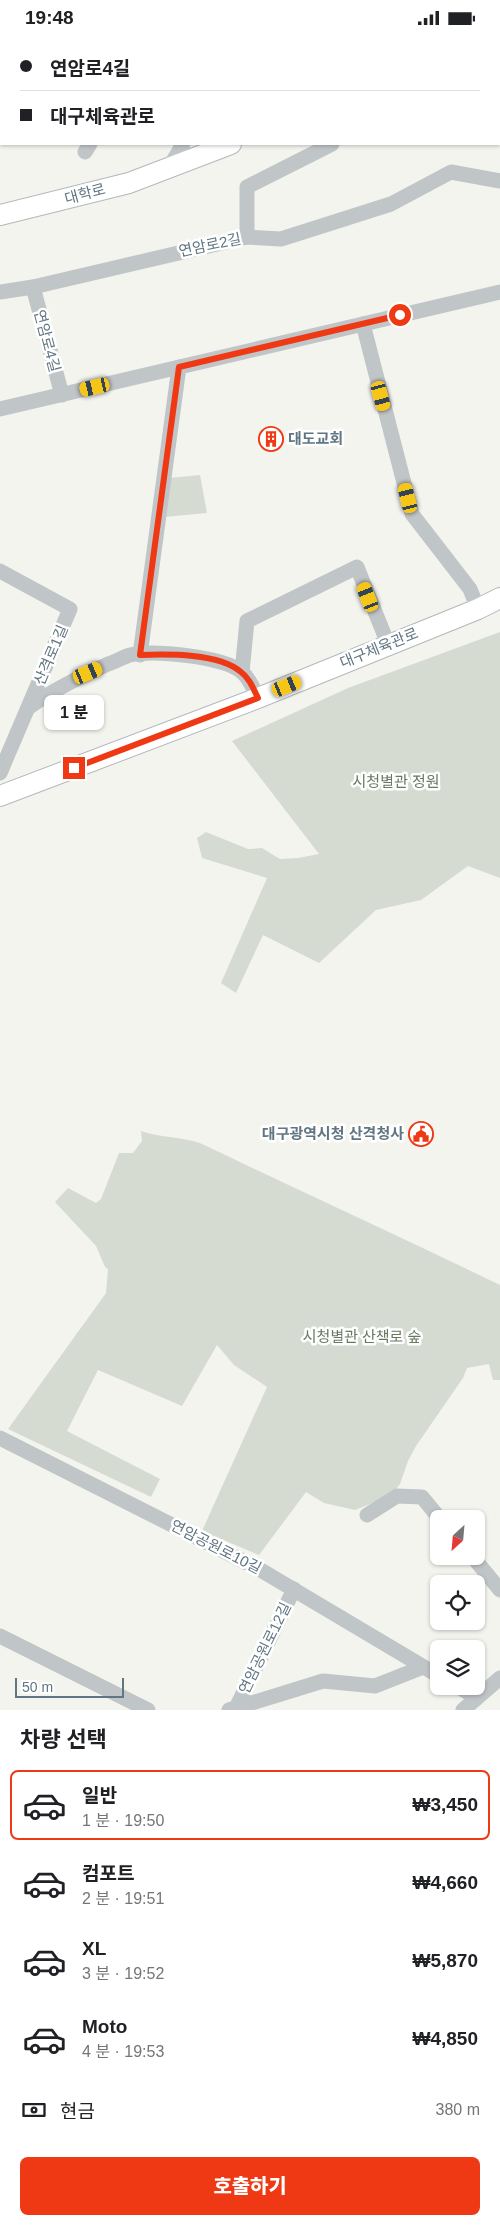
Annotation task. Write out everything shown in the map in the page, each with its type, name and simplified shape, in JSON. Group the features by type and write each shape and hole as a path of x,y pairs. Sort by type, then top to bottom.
{"street":[{"path":"169,168 181,145"},
{"name":"대학로","path":"0,215 111,188 228,145"},
{"path":"246,237 247,187 330,145"},
{"name":"연암로2길","path":"0,292 33,287 246,237 281,239 391,204 451,172 500,181"},
{"name":"연암로4길","path":"33,287 62,395"},
{"path":"0,409 500,292"},
{"path":"363,324 412,514 470,589 478,609 500,605"},
{"path":"140,655 179,367"},
{"path":"242,672 247,621 357,567 388,644"},
{"name":"산격로1길","path":"0,571 70,609 0,773"},
{"name":"대구체육관로","path":"0,797 258,698 478,609 500,598"},
{"path":"28,708 48,694 88,673 130,655 186,655 228,664 242,672 250,682 258,698"},
{"name":"연암공원로10길","path":"1,1441 259,1569 430,1671"},
{"path":"368,1515 397,1496 422,1497 433,1510"},
{"path":"479,1565 500,1590"},
{"name":"연암공원로12길","path":"233,1709 294,1589"},
{"path":"0,1636 148,1710"},
{"name":"연암공원로12길","path":"233,1709 323,1681 375,1686 423,1667"},
{"path":"463,1710 499,1680"},
{"path":"472,1695 477,1698"}],"green space":[{"path":"200,475 207,513 164,517 169,478"},
{"name":"시청별관 정원","path":"500,632 500,878 468,866 421,900 376,910 319,963 263,935 236,993 221,983 267,878 202,858 197,838 206,832 248,849 262,848 280,859 319,854 232,741 348,688"},
{"name":"시청별관 산책로 숲","path":"141,1131 200,1143 500,1285 500,1380 493,1380 489,1364 467,1368 463,1378 416,1446 408,1461 400,1484 390,1496 355,1510 324,1503 306,1492 259,1555 202,1531 267,1387 234,1365 217,1345 182,1406 98,1370 67,1431 160,1479 151,1497 8,1429 106,1293 108,1269 105,1267 96,1246 55,1202 68,1188 96,1203 101,1199 119,1153 133,1153 142,1141"}],"place":[{"name":"대도교회","path":"271,439"},
{"name":"대구광역시청 산격청사","path":"421,1134"}],"route":[{"path":"74,768 258,698 250,682 242,672 228,664 186,655 140,655 179,367 400,315"}]}
